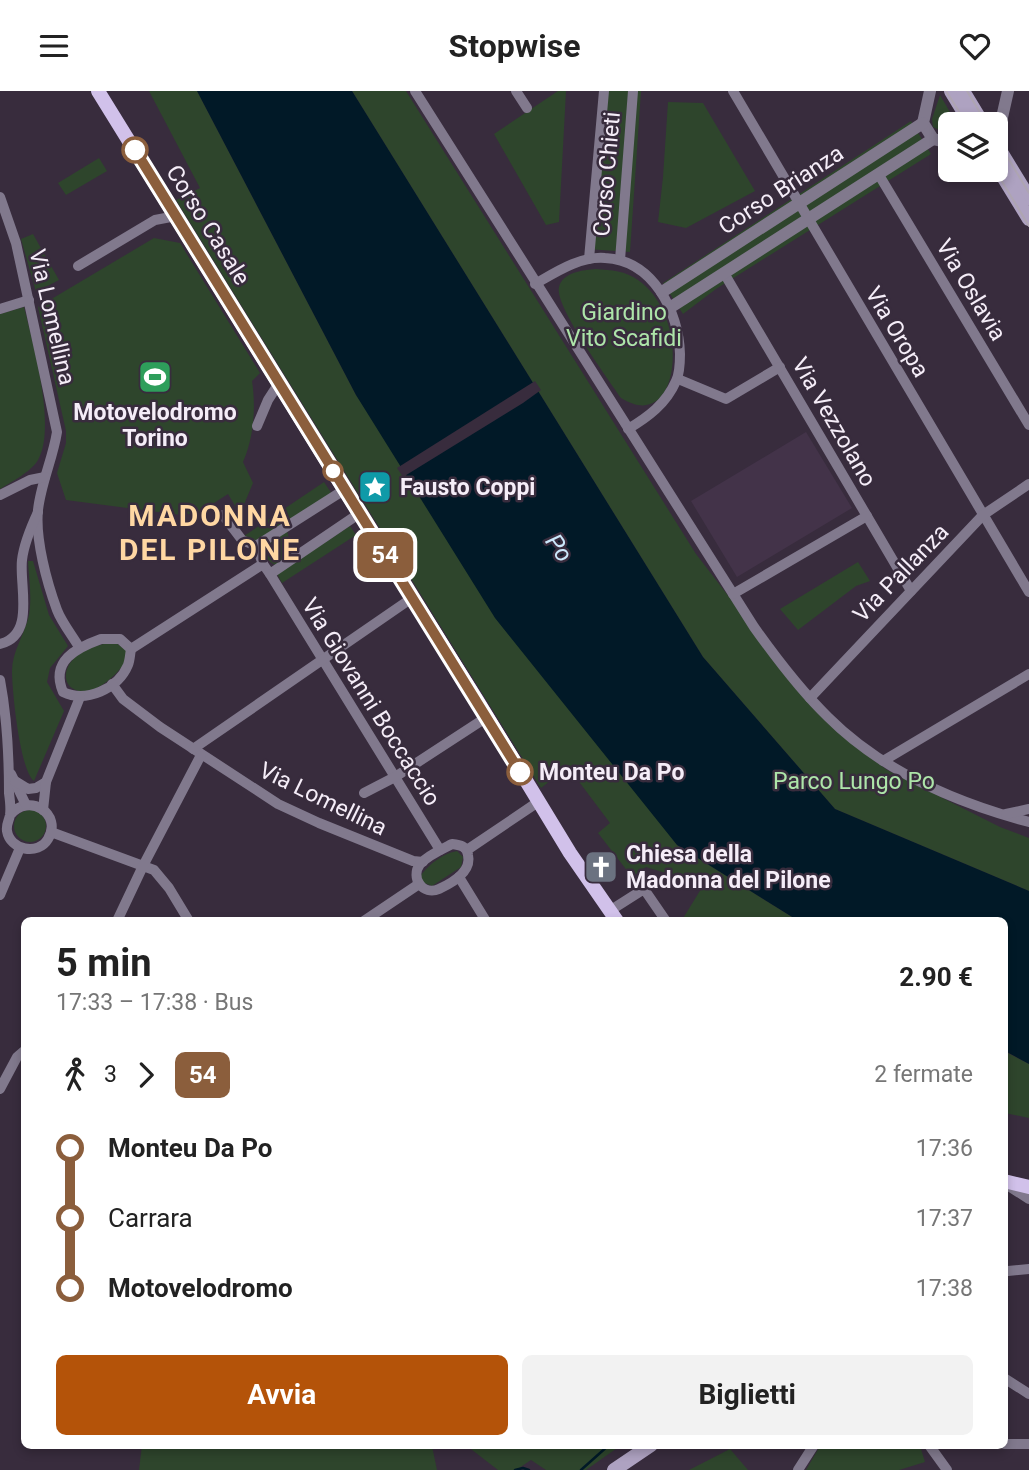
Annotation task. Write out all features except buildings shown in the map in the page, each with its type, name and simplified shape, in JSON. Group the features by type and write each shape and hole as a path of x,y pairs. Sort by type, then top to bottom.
{"main road":[{"name":"Corso Casale","path":"99,91 570,853 614,915"},
{"path":"951,91 964,112"},
{"path":"963,91 976,112"},
{"path":"1008,164 1029,198"},
{"path":"1006,182 1029,219"},
{"path":"1008,1183 1029,1187"},
{"path":"614,1470 645,1449"}],"street":[{"path":"415,91 535,284 773,654 810,698 846,733 883,761 926,785 979,808 1029,822"},
{"path":"516,91 527,108"},
{"name":"Corso Chieti","path":"589,259 604,91"},
{"name":"Corso Chieti","path":"620,260 633,91"},
{"name":"Via Oropa","path":"733,91 1029,592"},
{"path":"930,91 923,123 933,139 938,140"},
{"path":"1003,112 1008,91"},
{"name":"Corso Brianza","path":"662,292 923,123"},
{"name":"Corso Brianza","path":"671,307 933,139"},
{"name":"Via Oslavia","path":"879,175 1029,425"},
{"name":"Via Lomellina","path":"0,197 10,221 57,432 38,512 42,558 58,611 79,647"},
{"path":"78,267 155,221 176,216"},
{"path":"535,284 568,266 589,259 604,258 620,260 642,273 662,292 671,307 680,342 678,379 651,415 628,429"},
{"name":"Via Vezzolano","path":"724,273 911,591"},
{"path":"0,309 29,300"},
{"path":"678,379 726,399 780,367"},
{"path":"257,426 279,383"},
{"path":"0,495 30,480 45,477"},
{"name":"Via Pallanza","path":"810,698 983,515 1029,484"},
{"path":"223,515 242,540 256,546 344,490"},
{"path":"0,644 16,636 22,618 22,561 28,534 38,512"},
{"path":"270,574 359,513"},
{"path":"733,594 867,516"},
{"name":"Via Giovanni Boccaccio","path":"256,546 263,564 440,850"},
{"path":"131,649 120,639 101,639 79,647 59,670 63,691 80,697 113,684 129,664 131,649 263,564"},
{"path":"119,917 197,752 321,659 412,598"},
{"path":"883,761 1029,674"},
{"path":"0,680 11,774 10,815"},
{"name":"Via Lomellina","path":"113,684 123,699 197,752 278,804 389,852 423,862"},
{"path":"11,774 29,805 43,810 49,818 51,832 39,847 20,848 3,833 14,810 29,805 45,784 80,697"},
{"path":"364,793 395,777 487,717"},
{"path":"11,774 28,789 45,784"},
{"path":"43,810 45,784"},
{"path":"467,850 538,801"},
{"path":"1002,815 1029,809"},
{"path":"51,832 154,870 186,917"},
{"path":"452,844 461,845 467,850 468,868 459,877 432,891 425,890 416,876 418,866 440,850 452,844"},
{"path":"0,895 20,848"},
{"path":"459,877 484,917"},
{"path":"371,917 419,884"},
{"path":"614,915 644,889 663,917"},
{"path":"0,1089 21,1054"},
{"path":"1008,1185 1029,1199"},
{"path":"1009,1271 1029,1269"},
{"path":"1008,1381 1029,1394"},
{"path":"1008,1444 1029,1444"},
{"path":"798,1470 811,1449"},
{"path":"932,1449 947,1470"}],"shaded area":[{"path":"806,432 852,508 737,577 691,501"}],"green space":[{"path":"149,91 197,91 356,395 677,845 792,917 684,917 701,889 682,878 646,867 632,877 598,833 610,823 568,767 541,788 176,200 200,188"},
{"name":"Parco Lungo Po","path":"352,91 406,91 696,554 773,654 842,736 887,770 1000,827 1029,838 1029,891 835,809 703,657"},
{"path":"558,91 566,91 559,222 546,225 494,134"},
{"path":"603,91 641,91 630,252 587,249"},
{"path":"940,95 950,112 938,112 938,129 933,127 932,119"},
{"path":"668,102 703,103 755,191 686,228 658,222"},
{"path":"911,121 931,154 716,289 683,314 663,283"},
{"path":"99,158 107,171 66,195 58,183"},
{"path":"33,234 59,280 36,292 21,239"},
{"name":"Motovelodromo Torino","path":"154,238 180,243 260,373 252,381 253,422 243,462 253,483 240,514 228,494 200,512 181,515 66,500 57,473 66,443 66,431 38,307"},
{"name":"Giardino Vito Scafidi","path":"596,269 623,273 638,280 655,297 667,319 672,344 672,367 667,387 657,401 641,405 621,398 565,310 560,296 561,282 574,273"},
{"path":"24,307 42,385 45,428 43,446 31,469 0,489 0,314"},
{"path":"324,482 332,494 257,542 244,536"},
{"path":"350,526 356,535 282,583 277,574"},
{"path":"287,531 294,554 277,566 267,558 264,545"},
{"path":"28,561 33,561 49,615 68,646 50,668 47,682 64,711 34,781 29,774 21,747 12,671 14,656 29,615"},
{"path":"858,562 870,581 856,586 798,630 780,609"},
{"path":"115,642 127,651 128,659 108,681 90,690 76,690 68,683 66,673 72,660 88,649"},
{"path":"30,810 41,815 46,826 41,837 30,842 19,837 14,826 19,815"},
{"path":"457,851 463,857 461,867 432,886 422,882 421,875 428,867"},
{"path":"1008,1053 1029,1064 1029,1118 1008,1114"},
{"path":"142,1449 433,1449 437,1470 139,1470"},
{"path":"471,1449 616,1449 586,1470 546,1470 531,1460 516,1470 498,1470"},
{"path":"730,1449 748,1470 689,1470"},
{"path":"818,1449 921,1449 925,1462 899,1470 806,1470"}],"water":[{"name":"Po","path":"197,91 352,91 703,657 835,809 1029,891 1029,1064 1008,1053 1008,917 792,917 677,845 495,618 356,395"}],"pier":[{"path":"535,381 541,390 403,477 397,468"}],"waterway":[{"path":"581,1470 605,1449"},
{"path":"515,1470 529,1470"}],"tram line":[{"path":"946,91 959,112"},
{"path":"967,91 980,112"},
{"path":"1008,158 1029,193"},
{"path":"1002,182 1029,226"}],"bus line":[{"name":"54","path":"135,150 520,772"}],"place":[{"name":"Motovelodromo Torino","path":"155,377"},
{"name":"Fausto Coppi","path":"375,487"},
{"name":"Monteu Da Po","path":"520,772"},
{"name":"Chiesa della Madonna del Pilone","path":"601,867"}],"district":[{"name":"MADONNA DEL PILONE","path":"210,532"}]}
